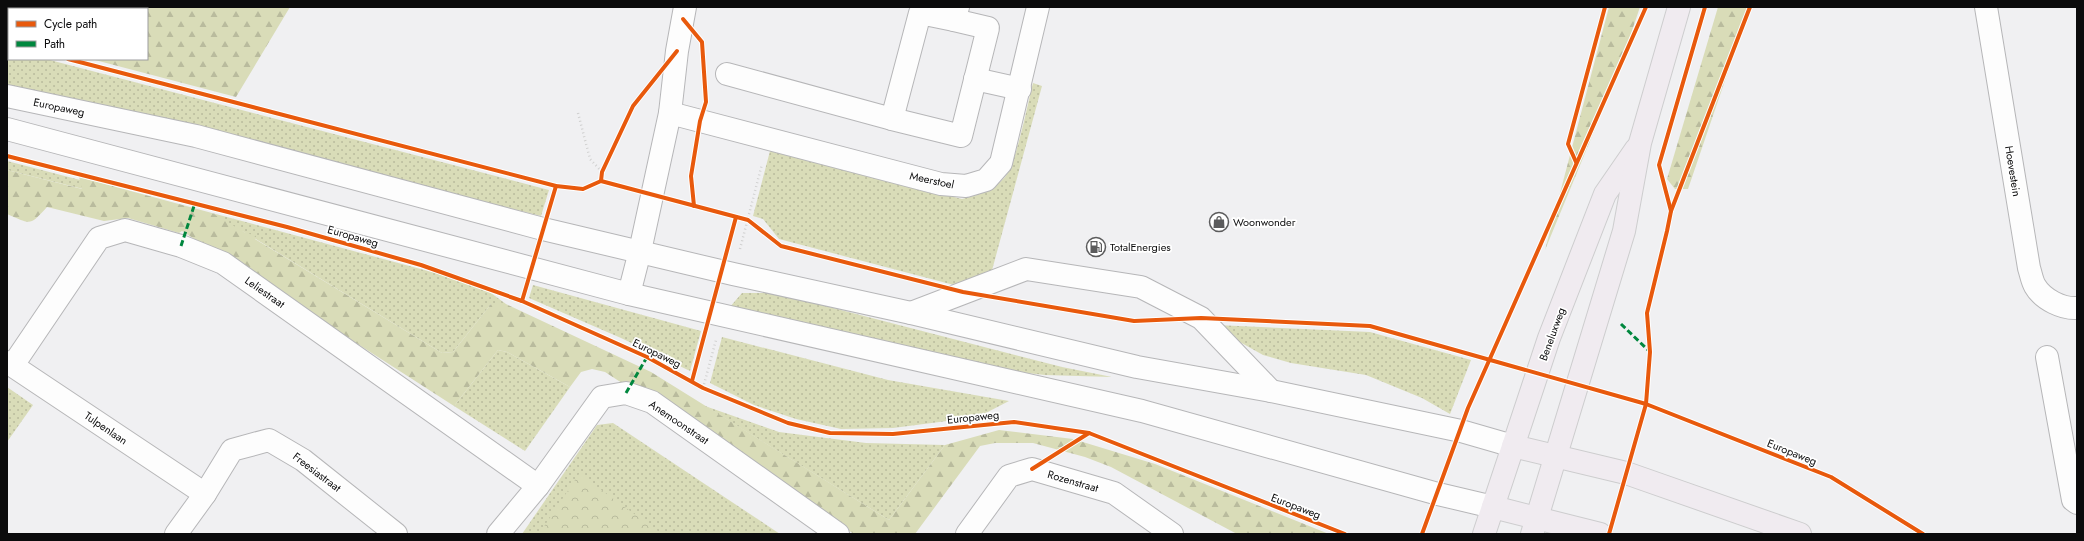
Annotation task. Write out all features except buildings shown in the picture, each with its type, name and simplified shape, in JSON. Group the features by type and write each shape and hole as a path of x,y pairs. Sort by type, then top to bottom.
{"main road":[{"name":"Beneluxweg","path":"1534,526 1624,231 1640,143 1679,7"},
{"name":"Beneluxweg","path":"1484,534 1549,338 1605,194 1640,143"},
{"path":"1513,446 1626,473 1800,534"},
{"path":"1493,507 1534,526 1600,534"}],"street":[{"path":"629,294 640,251 670,113 677,51 685,7"},
{"name":"Meerstoel","path":"670,113 941,184 966,186 986,180 1001,163 1018,98 1038,7"},
{"name":"Hoevestein","path":"1986,7 2029,268 2036,287 2044,297 2069,309 2077,308"},
{"path":"727,74 892,119 961,136 988,28 956,14 920,13 892,119"},
{"path":"975,79 1018,98"},
{"name":"Europaweg","path":"7,96 196,136 543,229 733,274 911,312 1137,367 1271,391 1461,431 1513,446"},
{"name":"Europaweg","path":"7,130 629,294 1142,411 1438,494 1493,507"},
{"name":"Leliestraat","path":"10,363 99,238 125,230 181,246 223,263 538,486"},
{"path":"911,312 1026,269 1141,287 1201,318 1271,391"},
{"path":"2047,357 2073,500 2077,503"},
{"name":"Tulpenlaan","path":"10,363 205,494"},
{"name":"Anemoonstraat","path":"498,534 538,486 602,397 626,393 652,402 838,534"},
{"name":"Freesiastraat","path":"176,534 205,494 232,450 270,440 303,460 396,534"},
{"name":"Rozenstraat","path":"967,534 1009,476 1032,469 1114,493 1172,534"}],"path":[{"path":"578,113 590,159 602,175"},
{"path":"602,175 605,166"},
{"path":"742,218 753,224"},
{"path":"698,385 710,391"}],"green space":[{"path":"7,7 73,7 73,8"},
{"path":"7,7 10,8 8,8 7,37"},
{"path":"290,7 236,97 95,60 148,60 148,8 73,8"},
{"path":"1609,7 1640,7 1616,78 1545,250"},
{"path":"1718,7 1750,7 1688,189 1675,189 1667,179"},
{"path":"8,49 8,60 50,60 549,190 541,216 248,142 7,89"},
{"path":"1033,83 1042,86 991,274 954,285 779,239 763,219 753,216 770,151 962,199 985,191 1001,182 1009,170 1025,118"},
{"path":"7,161 215,215 212,213 480,285 506,304 491,304 453,352 442,353 244,232 139,203 7,170"},
{"path":"7,170 82,189 79,177 212,213 244,232 256,236 255,239 442,353 453,352 491,304 506,304 651,372 889,520 945,445 999,430 1073,439 1155,464 1329,534 1237,534 1111,467 1085,457 1033,443 995,443 980,446 915,534 854,534 605,372 592,369 581,372 570,387 507,352 498,350 454,406 182,231 179,233 128,218 104,221 47,207 37,218 29,222 7,214"},
{"path":"533,285 701,331 690,371 621,338 529,298"},
{"path":"742,293 775,293 1062,367 1112,377 1045,375 983,368 729,308"},
{"path":"1216,325 1370,332 1471,360 1450,414 1422,398 1366,375 1291,363 1263,355 1238,341"},
{"path":"722,337 888,380 1009,401 978,417 893,428 841,429 796,419 754,405 710,383"},
{"path":"498,350 507,352 570,387 525,451 454,406"},
{"path":"7,387 33,405 7,442"},
{"path":"705,406 779,432 866,443 945,445 889,520"},
{"path":"613,423 780,534 522,534 597,425"},
{"path":"579,474 662,534 539,534"}],"marked path":[{"path":"181,246 195,203"},
{"path":"1621,324 1650,352"},
{"path":"626,393 647,357"}],"cycle path":[{"path":"1576,162 1568,144 1605,7"},
{"path":"1422,534 1468,408 1646,7"},
{"path":"1671,211 1659,165 1705,7"},
{"path":"1609,534 1646,404 1650,352 1647,313 1671,211 1750,7"},
{"path":"683,19 702,42 706,102 700,121 691,176 694,206"},
{"path":"601,181 602,172 633,106 677,51"},
{"path":"72,60 556,186 583,189 601,181 748,220 781,246 963,292 1134,321 1201,318 1370,326 1646,404 1831,477 1923,534"},
{"path":"7,156 287,227 421,265 522,301 647,357 703,388 788,423 830,433 893,434 1014,422 1089,433 1345,534"},
{"path":"522,301 556,186"},
{"path":"692,381 736,217"},
{"path":"1032,469 1089,433"}],"place":[{"name":"Woonwonder","path":"1219,222"},
{"name":"TotalEnergies","path":"1096,247"}]}
